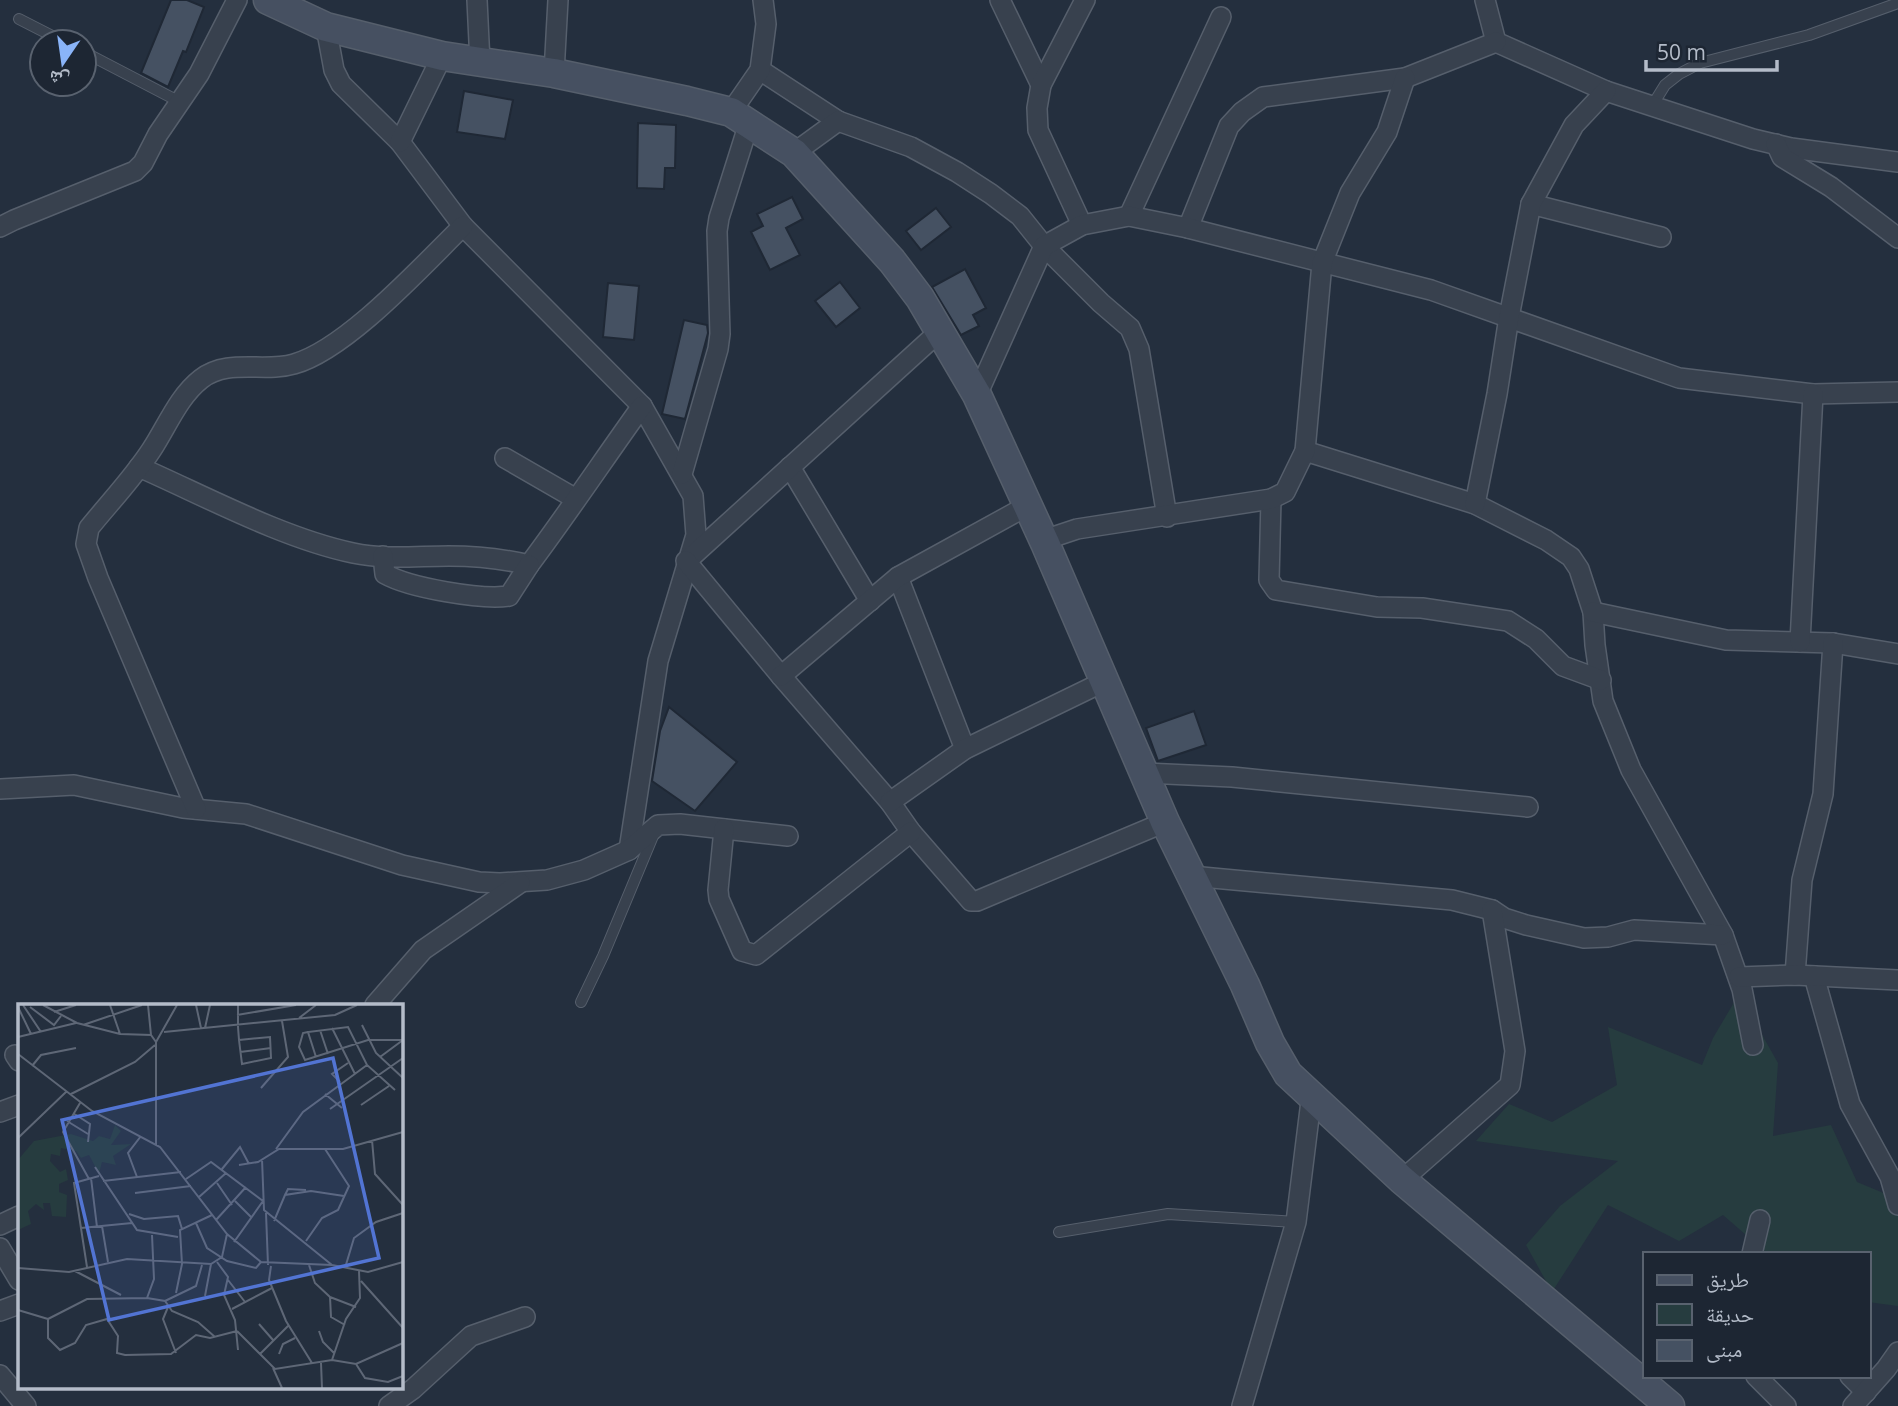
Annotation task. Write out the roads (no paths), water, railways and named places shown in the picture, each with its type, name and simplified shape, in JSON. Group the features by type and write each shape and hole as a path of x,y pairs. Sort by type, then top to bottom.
{"street":[{"path":"0,227 135,171 143,163 158,134 199,74 237,0"},
{"path":"268,0 326,26 442,57 554,73 688,101 740,118 794,153 891,261 920,298 977,396 1045,542 1165,822 1245,985 1270,1043 1289,1074 1402,1180 1670,1406"},
{"path":"477,0 480,63"},
{"path":"554,73 558,0"},
{"path":"682,474 718,349 720,334 717,230 740,118 760,71 766,24 763,0"},
{"path":"1000,0 1041,85"},
{"path":"1082,225 1038,130 1037,108 1041,85 1085,0"},
{"path":"1485,0 1496,42"},
{"path":"1129,216 1221,17"},
{"path":"326,26 334,70 341,84 400,142 463,226 642,406 693,496 696,535 658,661 629,850"},
{"path":"1188,228 1229,125 1263,97 1405,78 1496,42 1606,90 1776,145 1898,162"},
{"path":"400,142 442,57"},
{"path":"760,71 838,121 911,147 957,172 1020,216 1044,246 1130,328 1139,349 1167,517"},
{"path":"1045,542 1077,529 1271,499 1285,492 1306,451 1322,263 1350,193 1387,132 1405,78"},
{"path":"1475,504 1531,204 1574,125 1606,90"},
{"path":"794,153 838,121"},
{"path":"1776,145 1782,157 1831,187 1898,238"},
{"path":"1531,204 1661,237"},
{"path":"977,396 1044,246 1082,225 1129,216 1188,228 1431,290 1679,378 1813,394 1898,392"},
{"path":"196,809 98,578 86,544 89,528 139,467 188,393 200,380 221,368 259,368 293,364 321,354 405,283 463,226"},
{"path":"686,561 940,331"},
{"path":"1800,642 1813,394"},
{"path":"383,556 385,574 397,581 488,597 509,596 642,406"},
{"path":"1306,451 1475,504 1546,540 1571,557 1579,569 1594,612 1595,645 1603,701 1631,770 1723,935 1739,977 1754,1045"},
{"path":"505,458 576,499"},
{"path":"139,467 314,542 352,553 420,558 452,556 529,565"},
{"path":"790,467 870,601"},
{"path":"1271,499 1269,580 1276,590 1377,607 1422,608 1508,621 1536,639 1563,666 1601,680"},
{"path":"781,676 898,577 1027,506"},
{"path":"686,561 971,901 977,901 1165,822"},
{"path":"898,577 965,749"},
{"path":"1594,612 1726,640 1833,643 1898,654"},
{"path":"1833,643 1823,794 1802,880 1804,975 1850,1104 1890,1177 1898,1205"},
{"path":"890,802 965,749 1105,681"},
{"path":"1145,773 1245,778 1528,807"},
{"path":"0,789 74,785 196,809 246,814 370,855 435,873 479,881 521,883 566,876 629,850 657,825 680,824 788,836"},
{"path":"724,829 719,899 742,951 756,955 911,832"},
{"path":"1191,876 1452,900 1492,910 1504,918 1526,925 1584,938 1608,937 1634,930 1723,935"},
{"path":"376,1004 423,950 521,883"},
{"path":"1402,1180 1510,1085 1516,1051 1492,910"},
{"path":"1739,977 1804,975 1898,980"},
{"path":"1242,1406 1296,1222 1312,1093"},
{"path":"0,1112 18,1105"},
{"path":"0,1225 18,1216"},
{"path":"1752,1252 1760,1220"},
{"path":"0,1248 18,1278"},
{"path":"0,1311 18,1304"},
{"path":"389,1406 413,1389 471,1336 525,1317"},
{"path":"1851,1378 1860,1399 1898,1352"},
{"path":"0,1375 26,1406"},
{"path":"1758,1378 1786,1406"}],"lane":[{"path":"1652,106 1665,85 1700,63 1809,35 1898,3"},
{"path":"19,19 37,28"},
{"path":"98,59 180,102"},
{"path":"581,1002 604,956 657,825"},
{"path":"1059,1232 1168,1214 1296,1222"}]}
